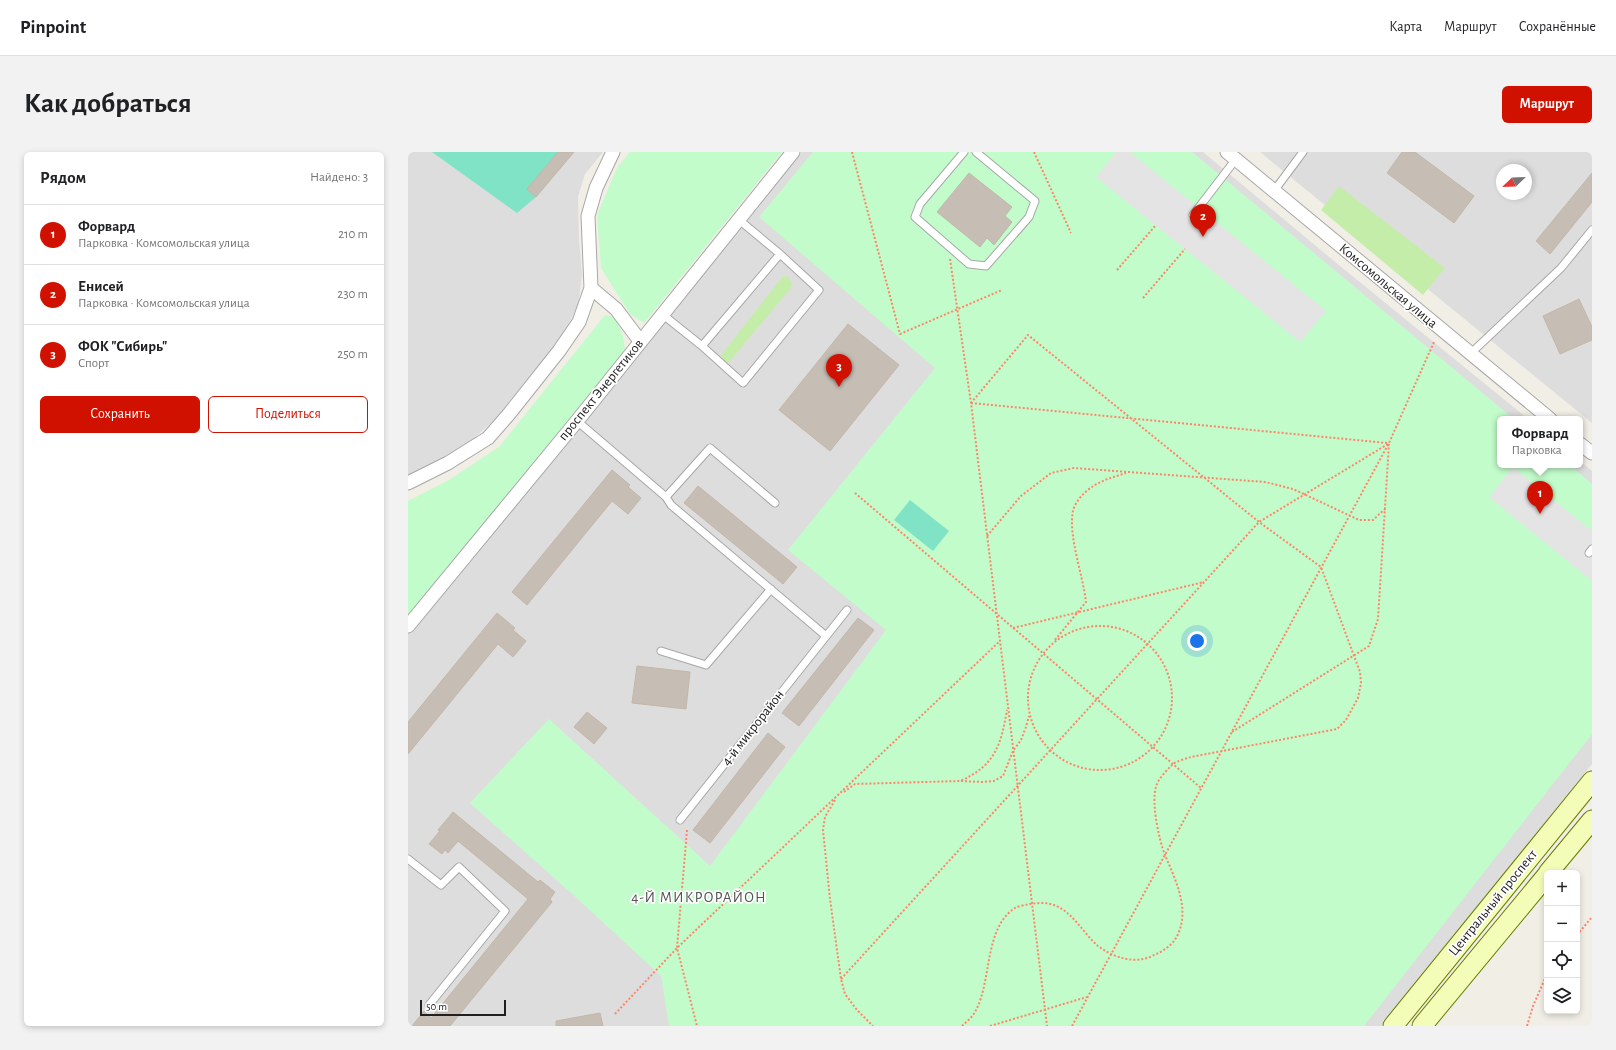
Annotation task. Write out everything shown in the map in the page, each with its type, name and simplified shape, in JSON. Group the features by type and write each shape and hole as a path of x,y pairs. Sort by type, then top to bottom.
{"main road":[{"name":"Центральный проспект","path":"1393,1026 1592,781"},
{"name":"Центральный проспект","path":"1551,870 1592,820"},
{"name":"Центральный проспект","path":"1422,1026 1544,879"}],"street":[{"path":"408,483 448,463 488,438 560,351 578,322 591,288 588,216 596,188 613,152"},
{"name":"проспект Энергетиков","path":"408,626 577,421 793,152"},
{"name":"Комсомольская улица","path":"1231,156 1546,416"},
{"path":"591,288 616,309 640,341"},
{"path":"1583,446 1592,453"}],"lane":[{"path":"964,152 920,204 915,217 969,264 986,266 1029,217 1035,201 976,152"},
{"path":"1274,191 1303,152"},
{"path":"1193,215 1231,156"},
{"path":"662,314 702,346 744,383 819,290 780,254 738,219"},
{"path":"1470,354 1561,268 1592,230"},
{"path":"702,346 780,254"},
{"path":"577,421 666,497 671,505 826,636"},
{"path":"666,497 710,448 775,503"},
{"path":"661,651 706,665 771,589"},
{"name":"4-й микрорайон","path":"680,820 847,610"},
{"path":"408,859 441,885 459,867 505,911 429,1004"}],"path":[{"path":"852,152 900,334 1002,290"},
{"path":"1034,152 1071,233"},
{"path":"1117,270 1156,225"},
{"path":"1143,298 1185,249"},
{"path":"948,252 971,403 1047,1026"},
{"path":"962,1026 976,1011 984,986 994,938 1001,921 1016,908 1043,902 1054,905 1069,915 1098,946 1125,959 1141,960 1154,956 1166,949 1176,939 1182,926 1181,898 1173,871 1165,855 1155,816 1155,788 1159,780 1173,764 1191,757 1336,729 1346,720 1358,698 1361,683 1360,672 1321,567 1259,522 1028,335 971,403"},
{"path":"1072,1026 1389,443 1434,342"},
{"path":"971,403 1389,443"},
{"path":"1231,733 1369,646 1378,619 1389,443"},
{"path":"841,979 1259,522 1389,443"},
{"path":"987,536 1021,496 1051,473 1074,468 1205,479 1265,482 1293,489 1348,517 1359,520 1373,520 1385,509"},
{"path":"1053,642 1072,631 1093,626 1115,627 1136,635 1154,650 1167,670 1172,693 1170,717 1161,739 1144,756 1124,767 1100,772 1076,768 1055,756 1040,741 1030,721 1027,700 1029,678 1039,658 1086,602 1073,537 1073,509 1081,497 1091,487 1127,473"},
{"path":"855,493 1201,788"},
{"path":"1013,628 1205,582"},
{"path":"615,1014 677,948 1000,641"},
{"path":"960,781 972,776 986,764 995,752 1001,741 1008,707"},
{"path":"873,1026 857,1010 845,994 841,979 830,900 823,830 825,817 836,798 855,784 994,781 1003,776 1013,751 1021,740 1029,714"},
{"path":"687,830 677,948 698,1026"},
{"path":"1580,931 1592,917"},
{"path":"1527,1026 1533,1006 1545,978"},
{"path":"990,1026 1087,997"}],"shaded area":[{"path":"408,152 603,152 585,174 578,197 582,275 578,305 565,331 534,372 493,421 473,439 408,476"},
{"name":"4-й микрорайон","path":"802,152 1203,152 1524,416 1497,416 1497,468 1583,468 1583,464 1592,471 1592,764 1381,1026 408,1026 408,633"},
{"path":"1116,152 1130,152 1326,311 1300,342 1096,177"},
{"path":"1260,152 1592,152 1592,423"},
{"path":"1512,468 1514,468 1592,531 1592,581 1489,497"}],"green space":[{"path":"432,152 574,152 536,197 517,213"},
{"path":"630,152 782,152 644,323 630,314 601,268 597,215 617,168"},
{"name":"4-й микрорайон","path":"813,152 1192,152 1510,416 1497,416 1497,468 1573,468 1592,484 1592,734 1364,1026 669,1026 661,976 580,901 470,803 549,719 710,866 886,630 788,550 935,368 759,217"},
{"path":"1339,186 1445,268 1423,295 1321,210"},
{"path":"783,276 789,277 792,284 791,288 730,361 725,362 722,358 722,354"},
{"path":"605,315 614,317 622,333 625,350 408,618 408,501 449,480 499,447"},
{"path":"910,500 949,531 933,551 894,520"}],"building":[{"path":"558,152 574,152 536,197 527,189"},
{"path":"1402,152 1415,152 1474,196 1454,223 1387,173"},
{"path":"969,173 1012,207 1005,216 1012,222 994,245 987,238 980,247 937,212"},
{"path":"1592,173 1592,202 1550,254 1536,241"},
{"path":"1579,299 1592,327 1592,340 1560,354 1543,316"},
{"path":"848,324 899,365 830,451 779,410"},
{"path":"612,470 630,485 628,487 641,498 628,514 612,501 527,605 512,592"},
{"path":"698,486 797,567 783,584 684,503"},
{"path":"497,613 515,628 513,630 526,641 513,657 498,644 408,754 408,722"},
{"path":"858,618 874,630 799,726 782,713"},
{"path":"637,666 690,672 686,709 632,703"},
{"path":"587,712 607,728 594,744 574,727"},
{"path":"768,733 785,747 710,843 693,830"},
{"path":"453,812 538,882 540,880 555,892 550,899 552,902 450,1026 412,1026 424,1011 431,1018 528,899 458,841 448,853 445,850 442,854 429,844"},
{"path":"600,1013 603,1026 556,1026 556,1021"}],"place":[{"name":"Енисей","path":"1203,237"},
{"name":"ФОК \"Сибирь\"","path":"839,387"},
{"name":"Форвард","path":"1540,514"}],"district":[{"name":"4-Й МИКРОРАЙОН","path":"699,897"}]}
